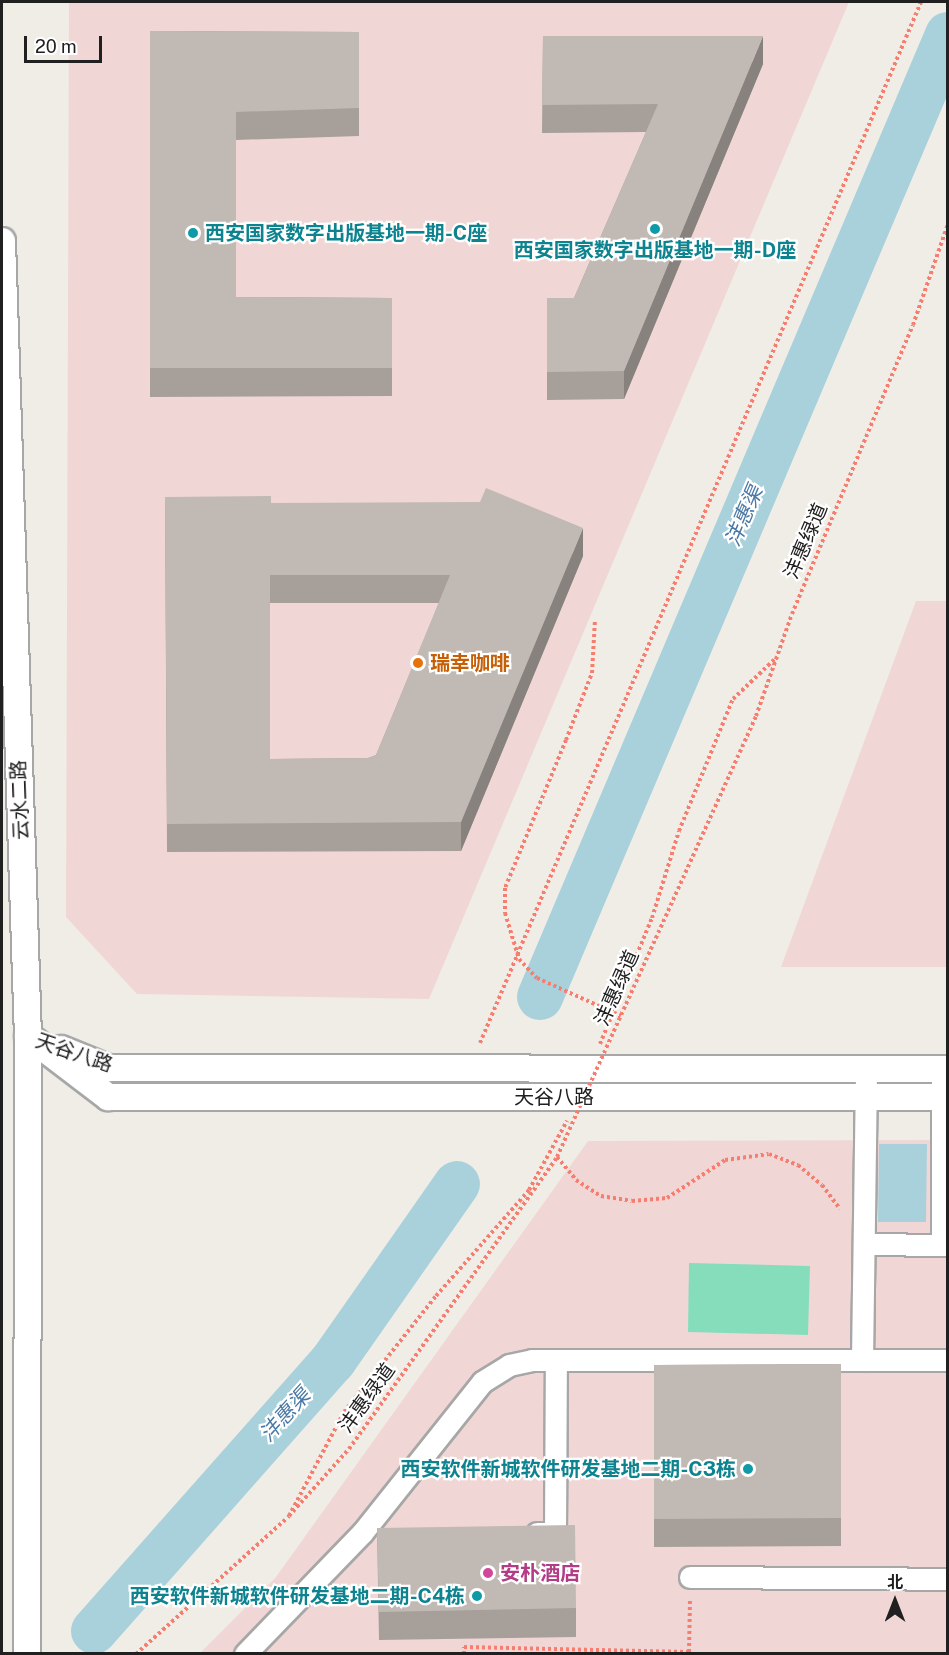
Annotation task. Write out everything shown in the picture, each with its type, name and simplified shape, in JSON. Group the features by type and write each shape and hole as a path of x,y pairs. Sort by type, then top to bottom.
{"street":[{"name":"云水二路","path":"2,241 28,1036 27,1653"},
{"name":"天谷八路","path":"28,1036 108,1068 945,1069"},
{"name":"天谷八路","path":"28,1036 108,1097 945,1097"},
{"path":"864,1244 945,1245 945,1069"},
{"path":"862,1360 865,1070"},
{"path":"521,1533 555,1533 556,1360"},
{"path":"245,1653 362,1533 482,1382 509,1365 556,1360 948,1360"},
{"path":"362,1533 385,1533"},
{"path":"690,1576 948,1579"}],"path":[{"path":"469,1069 921,2"},
{"name":"沣惠绿道","path":"136,1653 289,1516 349,1449 558,1157 756,716 777,657 913,325 948,224"},
{"path":"595,619 592,673 506,888 506,913 519,959 537,978 621,1016"},
{"path":"590,1069 652,918 680,831 733,699 777,657"},
{"path":"289,1516 344,1412 436,1296 529,1190 580,1097"},
{"path":"558,1157 576,1180 601,1196 632,1201 667,1198 725,1160 769,1154 798,1165 822,1185 847,1218 864,1217"},
{"path":"464,1653 464,1647 689,1652 690,1576"}],"shaded area":[{"path":"69,2 849,2 429,999 137,994 66,917"},
{"path":"916,601 947,601 947,967 781,967"},
{"path":"947,1140 947,1653 199,1654 276,1577 588,1141"}],"green space":[{"path":"689,1263 810,1266 808,1335 688,1332"}],"water":[{"path":"879,1144 927,1144 926,1222 878,1222"}],"building":[{"name":"西安国家数字出版基地一期-C座","path":"150,31 359,32 359,108 236,112 236,297 392,298 392,368 150,368"},
{"name":"西安国家数字出版基地一期-D座","path":"543,36 763,36 624,371 547,372 547,298 574,298 658,104 542,105"},
{"path":"486,488 583,528 461,822 167,824 165,497 271,496 271,503 480,502","holes":["270,575 450,575 376,755 368,758 270,759"]},
{"name":"西安软件新城软件研发基地二期-C3栋","path":"841,1364 841,1518 654,1519 654,1365"},
{"name":"西安软件新城软件研发基地二期-C4栋","path":"575,1525 576,1608 379,1612 377,1528"}],"waterway":[{"name":"沣惠渠","path":"540,997 948,35"},
{"name":"沣惠渠","path":"94,1631 333,1361 457,1184"}],"place":[{"name":"西安国家数字出版基地一期-D座","path":"655,229"},
{"name":"西安国家数字出版基地一期-C座","path":"193,233"},
{"name":"瑞幸咖啡","path":"418,663"},
{"name":"西安软件新城软件研发基地二期-C3栋","path":"748,1469"},
{"name":"安朴酒店","path":"488,1573"},
{"name":"西安软件新城软件研发基地二期-C4栋","path":"477,1596"}]}
